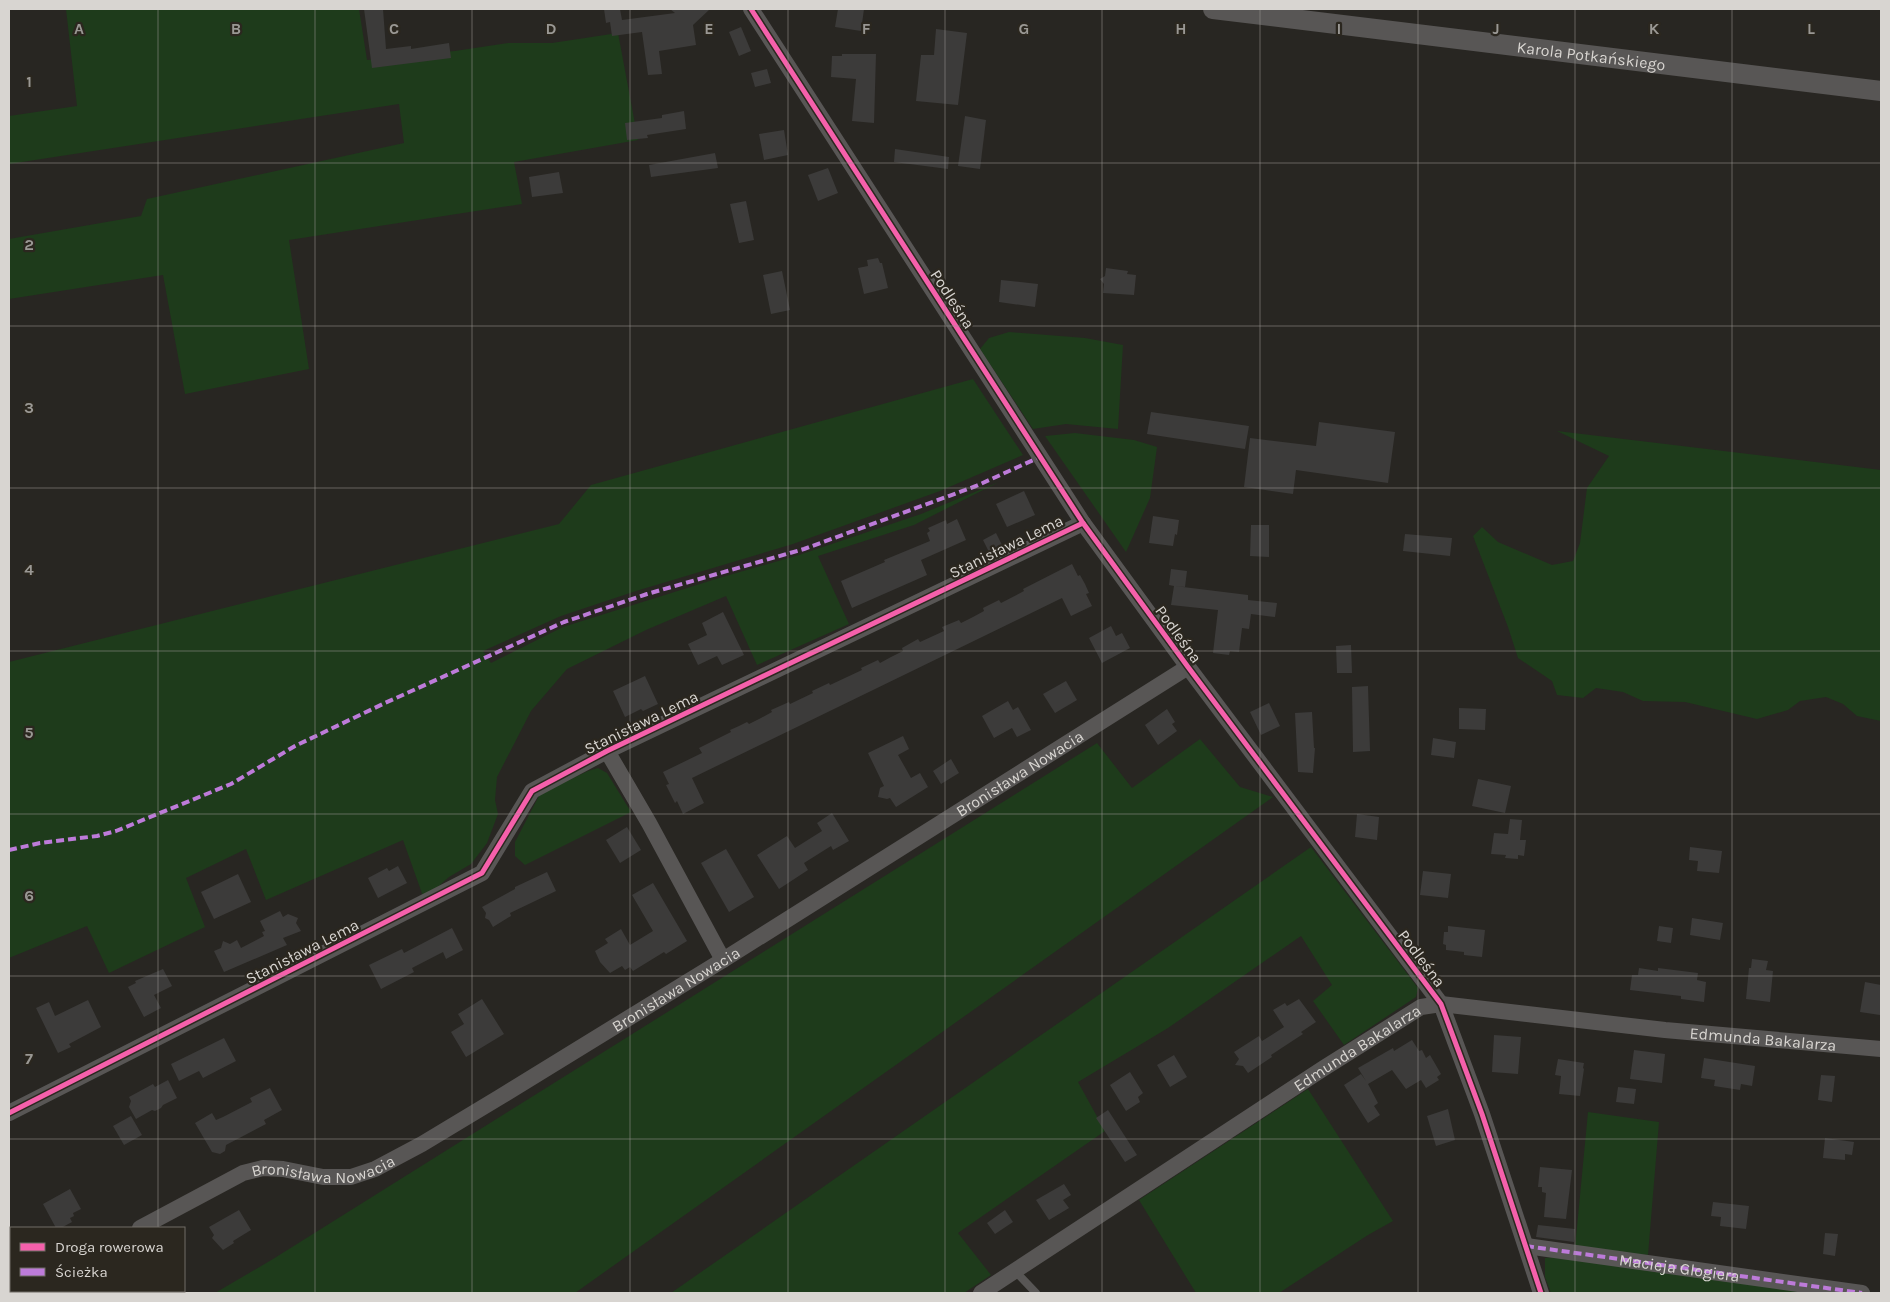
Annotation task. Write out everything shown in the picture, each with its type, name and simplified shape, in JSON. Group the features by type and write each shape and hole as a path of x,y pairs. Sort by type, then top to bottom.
{"street":[{"name":"Podleśna","path":"750,9 1083,523 1188,668 1441,1004 1482,1114 1541,1293"},
{"name":"Karola Potkańskiego","path":"1213,9 1881,91"},
{"name":"Stanisława Lema","path":"9,1113 482,873 532,791 608,751 1083,523"},
{"name":"Bronisława Nowacia","path":"142,1227 249,1171 262,1168 283,1169 323,1178 350,1178 375,1170 500,1098 1188,668"},
{"path":"608,751 723,960"},
{"name":"Edmunda Bakalarza","path":"981,1293 1324,1068 1421,1007 1441,1004 1665,1030 1881,1049"},
{"name":"Macieja Glogiera","path":"1526,1246 1862,1293"}],"lane":[{"path":"1015,1271 1036,1293"}],"green space":[{"path":"66,9 359,9 367,60 455,51 508,43 552,43 618,33 638,140 514,162 522,204 289,240 309,369 185,394 163,275 9,299 9,239 141,216 147,199 404,143 399,104 9,164 9,116 77,106"},
{"path":"1009,332 1085,338 1123,345 1118,429 1066,424 1033,429 980,349 989,338"},
{"path":"973,379 1023,455 940,491 793,544 636,591 561,616 483,651 491,663 563,627 799,555 921,514 999,482 914,525 818,556 849,624 757,665 726,596 646,630 567,669 531,711 497,777 495,800 498,814 487,843 471,864 449,877 424,899 403,840 266,900 246,849 186,878 205,927 109,973 87,926 9,958 9,662 559,524 591,485"},
{"path":"1557,431 1881,470 1881,721 1857,716 1843,704 1826,697 1800,701 1788,710 1757,719 1685,702 1643,701 1623,692 1596,688 1583,698 1557,695 1552,681 1518,658 1473,536 1482,527 1498,542 1552,565 1573,561 1580,543 1587,488 1609,456"},
{"path":"1075,433 1134,440 1157,447 1150,498 1126,552 1045,436"},
{"path":"1200,739 1240,787 1273,797 575,1293 215,1293 273,1259 1097,743 1132,788"},
{"path":"598,768 607,773 631,812 525,865 515,856 515,842 540,794"},
{"path":"1311,847 1418,988 1416,997 1344,1045 1313,1001 1332,985 1301,936 1168,1028 1078,1082 1105,1131 958,1233 991,1275 964,1293 671,1293"},
{"path":"1308,1089 1393,1221 1368,1235 1279,1293 1196,1293 1139,1200"},
{"path":"1588,1112 1659,1122 1648,1255 1575,1248"},
{"path":"1553,1257 1819,1293 1551,1293 1545,1277 1545,1258"}],"building":[{"path":"364,9 383,9 386,49 411,46 411,49 449,43 451,58 372,68"},
{"path":"604,9 620,9 622,20 675,13 670,9 710,9 693,25 696,45 659,51 662,74 648,75 642,32 612,36 610,22 606,23"},
{"path":"838,9 864,9 861,31 835,27"},
{"path":"741,27 751,51 739,56 729,32"},
{"path":"936,29 967,33 958,105 916,101 921,55 934,55"},
{"path":"842,54 876,54 874,123 852,121 856,79 831,77 832,56 842,56"},
{"path":"767,69 771,83 755,87 751,73"},
{"path":"684,111 686,129 647,135 648,138 627,140 625,123 662,118 662,115"},
{"path":"965,116 986,120 980,169 958,166"},
{"path":"784,130 788,155 764,160 759,134"},
{"path":"895,149 949,157 948,169 894,162"},
{"path":"715,153 718,168 651,177 649,165"},
{"path":"828,168 838,193 818,201 808,175"},
{"path":"559,172 563,193 532,197 529,177"},
{"path":"746,201 754,240 739,243 730,204"},
{"path":"878,258 880,263 882,263 888,288 864,294 858,268 868,266 867,260"},
{"path":"1106,268 1128,271 1127,274 1136,275 1134,295 1103,293 1104,284 1100,279 1105,276"},
{"path":"782,271 790,310 771,314 763,275"},
{"path":"1001,280 1038,284 1035,307 999,302"},
{"path":"1151,412 1249,426 1245,449 1147,434"},
{"path":"1319,422 1395,432 1388,483 1296,470 1293,494 1244,487 1250,438 1316,446"},
{"path":"1024,491 1035,515 1007,527 996,504"},
{"path":"1153,516 1179,520 1173,546 1149,543"},
{"path":"957,519 966,540 921,560 927,575 852,608 841,581 885,562 884,560 930,541 927,533 930,531 928,528 946,520 947,524"},
{"path":"1251,525 1269,525 1269,557 1250,556"},
{"path":"996,533 1003,547 990,554 983,540"},
{"path":"1405,534 1452,538 1450,556 1403,551"},
{"path":"1072,564 1078,576 1080,575 1085,584 1089,593 1086,594 1092,606 1071,616 1062,598 692,778 704,803 683,814 677,801 675,803 666,785 669,784 663,772 702,753 699,748 731,732 730,730 761,718 772,712 771,710 789,702 790,704 813,693 812,691 862,670 861,668 878,660 880,663 903,651 902,648 918,639 920,642 944,631 942,627 959,620 961,623 984,611 983,608 999,600 1001,603 1024,591 1023,589"},
{"path":"1171,569 1187,571 1185,587 1175,586 1248,595 1248,600 1277,603 1275,617 1251,614 1249,629 1242,628 1239,652 1230,651 1229,655 1213,653 1218,610 1171,605 1174,586 1169,585"},
{"path":"723,612 744,655 722,665 717,656 698,665 688,644 707,635 702,623"},
{"path":"1111,626 1116,636 1122,633 1130,648 1102,663 1089,638"},
{"path":"1351,645 1352,673 1337,673 1336,646"},
{"path":"645,676 658,704 643,711 641,709 625,717 613,691"},
{"path":"1066,681 1077,700 1055,713 1043,694"},
{"path":"1368,686 1370,751 1353,752 1352,687"},
{"path":"1008,701 1013,710 1018,707 1031,730 1017,737 1012,728 994,738 982,716"},
{"path":"1269,703 1280,726 1261,735 1250,712"},
{"path":"1459,708 1486,709 1485,730 1459,729"},
{"path":"1167,709 1175,722 1172,724 1177,731 1158,745 1145,725"},
{"path":"1312,712 1315,748 1313,773 1298,772 1295,713"},
{"path":"903,736 909,749 898,755 911,778 920,773 928,787 896,807 890,798 878,797 880,788 884,786 868,753"},
{"path":"1433,738 1456,742 1454,758 1431,755"},
{"path":"951,759 959,773 941,784 933,771"},
{"path":"1478,779 1511,786 1505,813 1472,806"},
{"path":"832,813 849,841 833,850 831,846 804,863 808,870 779,889 757,855 787,836 795,848 822,831 817,823"},
{"path":"1357,814 1379,817 1377,840 1355,837"},
{"path":"1510,819 1522,820 1520,840 1526,840 1524,856 1518,855 1518,859 1505,858 1506,855 1491,854 1494,833 1508,834"},
{"path":"627,827 641,850 620,863 606,840"},
{"path":"1690,847 1722,851 1719,873 1697,871 1698,861 1689,860"},
{"path":"726,849 754,897 729,912 701,863"},
{"path":"398,866 407,883 378,898 368,878 387,868 389,871"},
{"path":"1423,871 1451,874 1448,898 1420,895"},
{"path":"547,872 556,891 510,913 511,916 493,927 489,920 485,918 486,913 482,907 515,889 515,887"},
{"path":"238,874 251,902 214,919 201,892"},
{"path":"653,883 687,941 666,954 664,952 633,971 630,967 625,970 622,966 610,973 600,962 595,951 608,943 605,939 621,929 630,945 653,931 632,895"},
{"path":"280,911 283,917 288,914 298,918 296,923 301,931 283,938 287,945 224,972 214,951 221,948 223,941 230,944 237,940 241,948 264,936 262,932 265,931 260,921"},
{"path":"1692,918 1723,923 1720,940 1690,935"},
{"path":"1448,926 1485,930 1482,957 1446,950 1446,945 1443,944 1444,932 1448,932"},
{"path":"1659,926 1673,928 1671,943 1657,941"},
{"path":"452,928 463,950 446,959 443,952 412,968 414,972 381,989 369,965 402,949 404,953"},
{"path":"1752,959 1768,961 1766,970 1773,971 1770,1002 1746,999 1749,968 1751,968"},
{"path":"1639,968 1658,971 1658,968 1698,973 1697,980 1706,982 1704,1002 1681,999 1681,996 1630,990 1632,975 1638,975"},
{"path":"163,969 172,986 154,995 161,1008 144,1017 128,987 136,983 135,981"},
{"path":"1865,982 1881,985 1880,1015 1860,1012"},
{"path":"482,999 504,1034 466,1057 451,1032 464,1024 458,1014"},
{"path":"1299,999 1316,1022 1301,1032 1303,1034 1248,1073 1243,1066 1235,1065 1239,1059 1234,1052 1259,1036 1262,1041 1284,1027 1273,1010 1285,1003 1287,1006"},
{"path":"88,1000 101,1027 69,1044 71,1047 58,1053 36,1008 49,1002 55,1016"},
{"path":"1494,1035 1521,1037 1518,1074 1492,1072"},
{"path":"224,1038 236,1061 203,1078 199,1071 179,1081 171,1064"},
{"path":"1412,1040 1419,1051 1422,1050 1426,1058 1430,1055 1441,1074 1437,1077 1439,1080 1426,1088 1421,1080 1406,1089 1392,1070 1368,1084 1378,1103 1374,1106 1380,1115 1368,1123 1344,1085 1361,1074 1366,1081 1358,1068 1393,1048 1394,1051"},
{"path":"1634,1050 1665,1054 1662,1083 1630,1079"},
{"path":"1174,1055 1187,1077 1170,1087 1157,1065"},
{"path":"1704,1058 1755,1066 1752,1086 1741,1084 1740,1090 1714,1086 1715,1080 1701,1078"},
{"path":"1558,1059 1584,1063 1580,1096 1559,1094 1561,1076 1555,1075"},
{"path":"1130,1072 1143,1093 1138,1097 1140,1102 1126,1111 1110,1085"},
{"path":"1821,1075 1835,1076 1832,1102 1818,1100"},
{"path":"168,1080 177,1098 161,1108 155,1111 152,1110 136,1119 129,1107 131,1101 129,1097 153,1084 155,1087"},
{"path":"1618,1087 1636,1089 1634,1104 1616,1102"},
{"path":"270,1088 282,1110 264,1120 266,1124 226,1145 225,1151 220,1154 212,1152 195,1123 212,1113 216,1120 223,1117 252,1102 250,1098"},
{"path":"1448,1109 1455,1140 1436,1146 1427,1116"},
{"path":"1108,1110 1137,1155 1125,1162 1096,1118"},
{"path":"131,1116 142,1135 124,1145 113,1126"},
{"path":"1825,1138 1854,1142 1852,1155 1845,1154 1845,1160 1823,1158"},
{"path":"1540,1167 1572,1170 1566,1219 1544,1217 1546,1193 1542,1192 1542,1187 1538,1187"},
{"path":"1064,1184 1071,1195 1063,1200 1069,1208 1049,1220 1036,1200"},
{"path":"70,1189 81,1209 73,1213 74,1216 70,1218 72,1222 63,1227 55,1227 43,1204"},
{"path":"1713,1202 1749,1206 1746,1229 1720,1226 1721,1217 1711,1216"},
{"path":"239,1210 251,1230 233,1241 234,1243 223,1250 212,1238 214,1235 209,1227"},
{"path":"1005,1210 1013,1222 995,1234 987,1223"},
{"path":"1538,1225 1575,1229 1574,1242 1536,1237"},
{"path":"1825,1233 1838,1234 1835,1256 1823,1254"}],"marked path":[{"path":"9,850 40,843 97,836 116,831 231,784 295,746 564,622 647,594 804,549 976,486 1040,457"},
{"path":"1526,1246 1862,1293"}],"cycle path":[{"path":"751,9 1083,523 1188,667 1441,1004 1482,1114 1541,1293"},
{"path":"9,1113 482,873 532,791 607,751 1083,523"}]}
